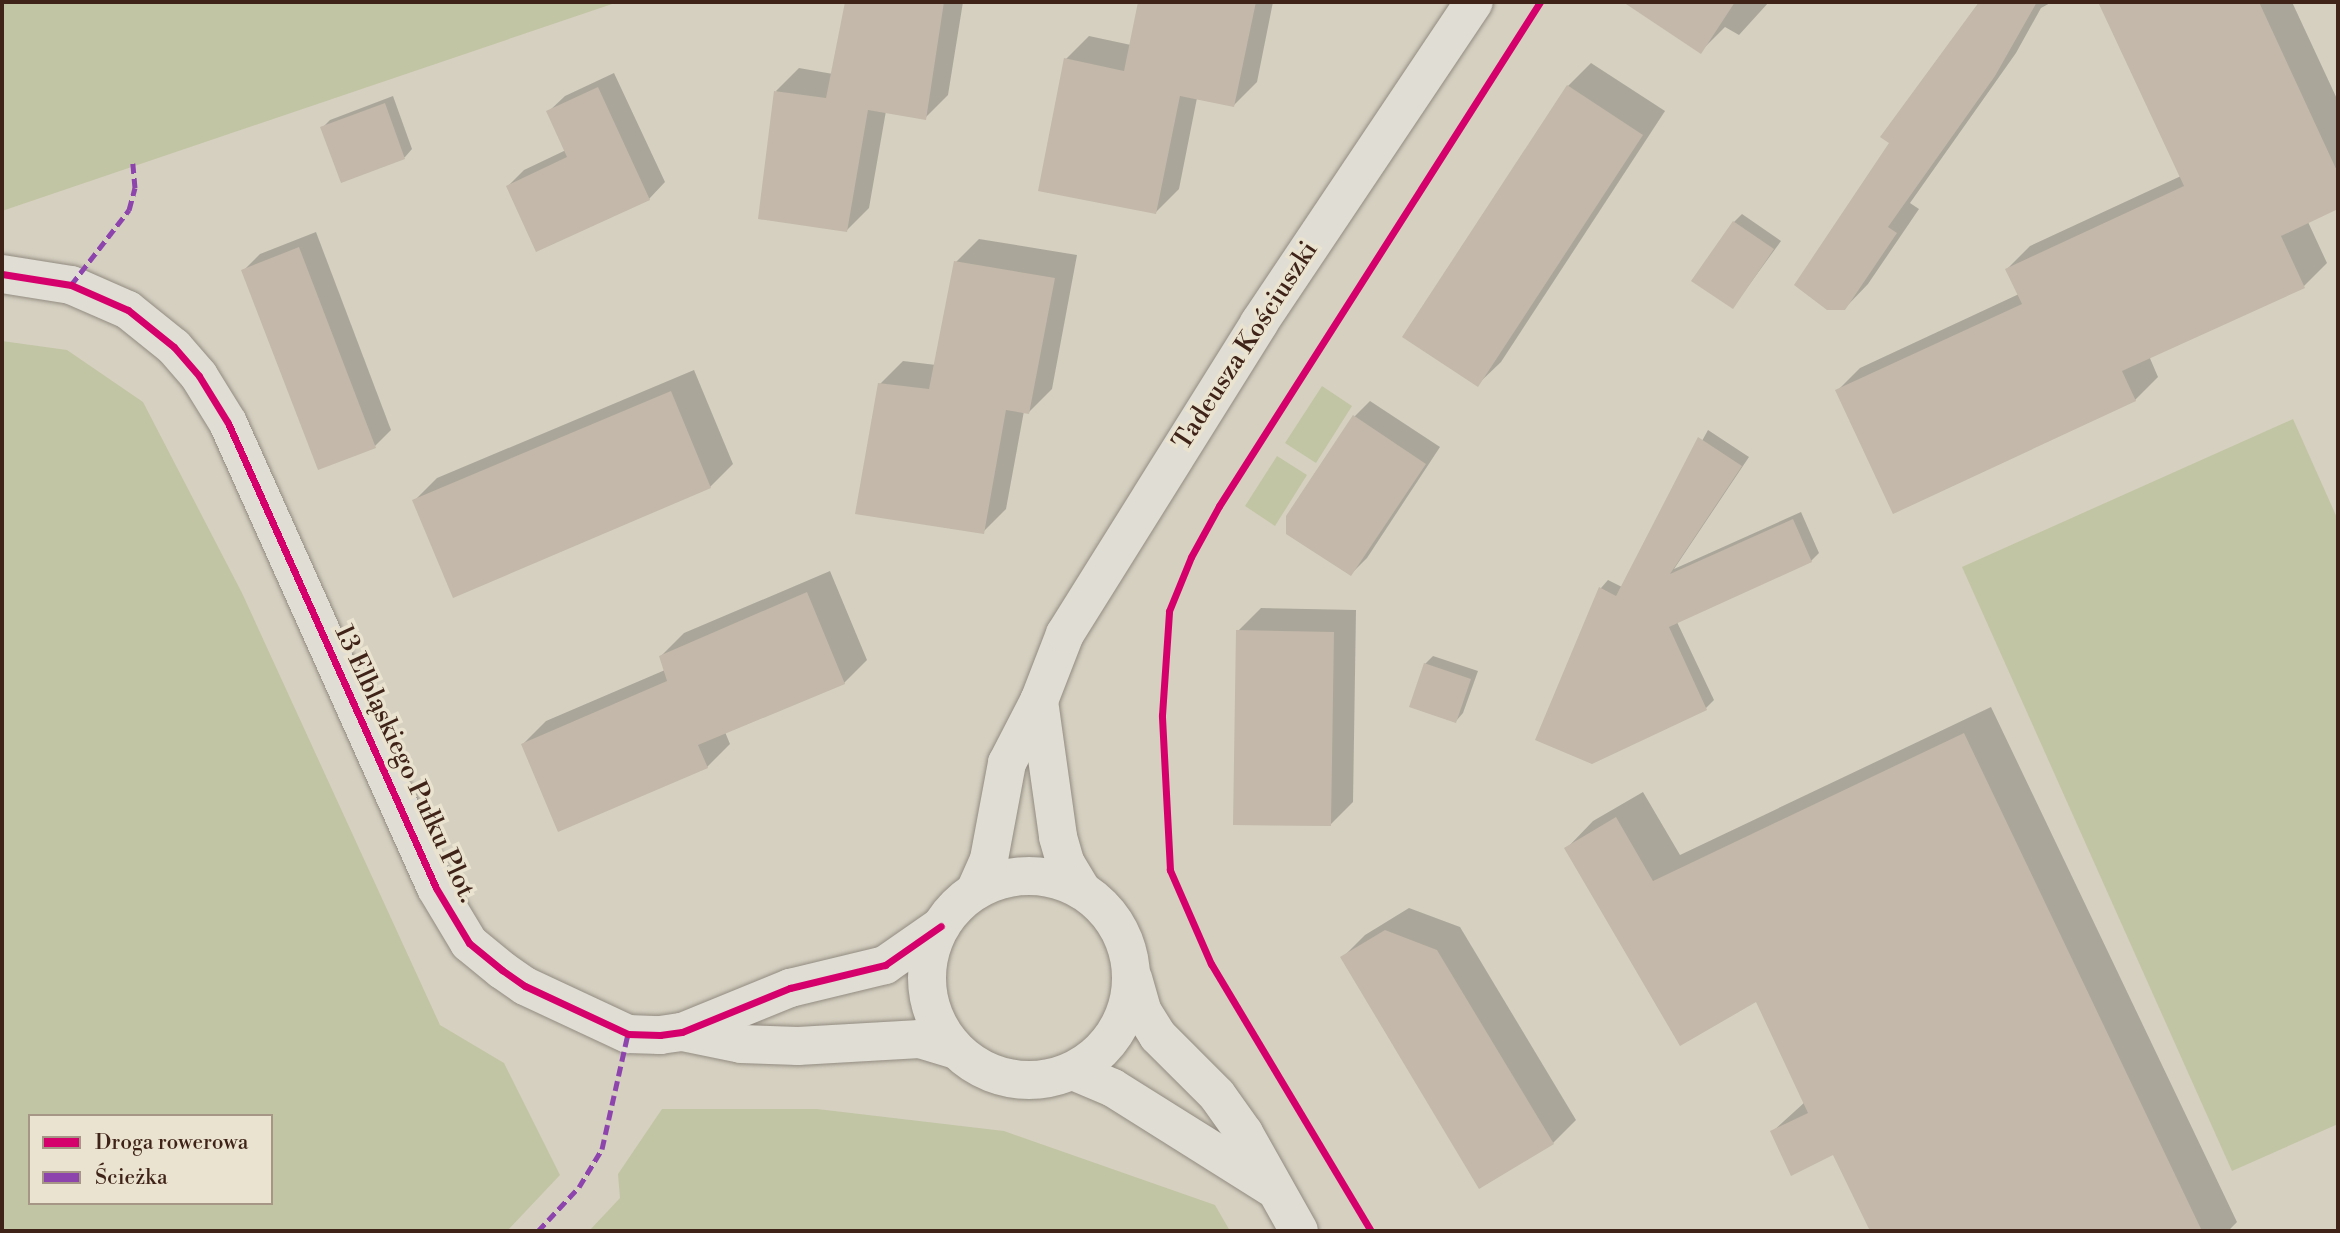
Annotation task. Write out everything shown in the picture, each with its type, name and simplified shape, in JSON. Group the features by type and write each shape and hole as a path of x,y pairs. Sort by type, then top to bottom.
{"street":[{"name":"Tadeusza Kościuszki","path":"975,891 989,859 1007,763 1039,701 1065,634 1259,323 1474,2"},
{"name":"13 Elbląskiego Pułku Plot.","path":"2,274 71,285 128,310 174,347 199,376 228,423 436,888 469,943 525,986 628,1034 682,1032 764,1045 920,1039 956,1050"},
{"name":"Tadeusza Kościuszki","path":"1039,701 1058,837 1065,862 1082,890"},
{"path":"1133,978 1128,1007 1116,1033 1097,1055 1073,1072 1024,1081 999,1076 956,1050 940,1029 927,978 930,951 941,926 975,891 1000,880 1028,876 1056,879 1082,890 1103,906 1119,928 1143,1012 1158,1036 1217,1095 1299,1231"},
{"name":"13 Elbląskiego Pułku Plot.","path":"682,1032 790,988 885,965 941,926"},
{"path":"1073,1072 1113,1088 1276,1190"}],"green space":[{"path":"2,2 618,2 2,211"},
{"path":"2,341 67,350 143,402 242,593 440,1025 504,1063 560,1175 507,1231 2,1231"},
{"path":"1322,386 1352,406 1316,463 1285,443"},
{"path":"2293,419 2338,520 2338,1124 2232,1171 1962,567"},
{"path":"1277,456 1307,475 1275,526 1245,506"},
{"path":"662,1109 817,1109 1004,1131 1215,1205 1230,1231 589,1231 620,1198 618,1174"}],"building":[{"path":"845,2 944,2 926,120 868,110 847,232 758,219 774,91 826,98"},
{"path":"1138,2 1256,2 1234,107 1180,96 1156,214 1038,191 1064,58 1124,71"},
{"path":"1623,2 1735,2 1701,54"},
{"path":"1979,2 2037,2 1995,76 1888,227 1897,233 1845,310 1827,310 1794,285 1889,143 1880,137"},
{"path":"2098,2 2259,2 2338,173 2338,209 2281,236 2305,288 2122,371 2136,401 1893,514 1835,390 2022,304 2005,269 2184,186"},
{"path":"1567,85 1643,135 1478,387 1402,337"},
{"path":"598,87 650,200 536,252 506,186 567,157 546,111"},
{"path":"385,103 405,159 341,183 320,127"},
{"path":"1733,221 1774,249 1733,309 1691,281"},
{"path":"299,247 376,448 318,470 241,270"},
{"path":"954,261 1055,278 1029,414 1006,410 984,534 855,514 878,383 929,389"},
{"path":"671,391 711,488 453,598 412,500"},
{"path":"1353,415 1426,464 1351,576 1286,534 1286,516"},
{"path":"1698,437 1742,466 1670,574 1793,519 1812,562 1669,627 1707,710 1592,764 1535,740 1599,587 1616,596"},
{"path":"807,592 845,684 698,745 708,768 558,832 521,744 667,681 659,656"},
{"path":"1236,630 1334,632 1331,826 1233,825"},
{"path":"1424,663 1471,679 1456,723 1409,707"},
{"path":"1964,733 2202,1231 1870,1231 1833,1155 1791,1176 1770,1131 1808,1113 1756,1002 1680,1046 1564,848 1616,817 1653,881"},
{"path":"1385,930 1437,950 1554,1144 1479,1189 1340,957"}],"marked path":[{"path":"71,285 129,210 135,188 133,163"},
{"path":"538,1231 579,1187 602,1149 628,1034"}],"cycle path":[{"path":"1371,1231 1211,964 1170,870 1162,715 1169,611 1191,557 1219,506 1540,2"},
{"path":"2,274 71,285 128,310 174,347 199,376 228,423 436,888 469,943 525,986 628,1034 660,1035 682,1032 790,988 885,965 941,926"}]}
